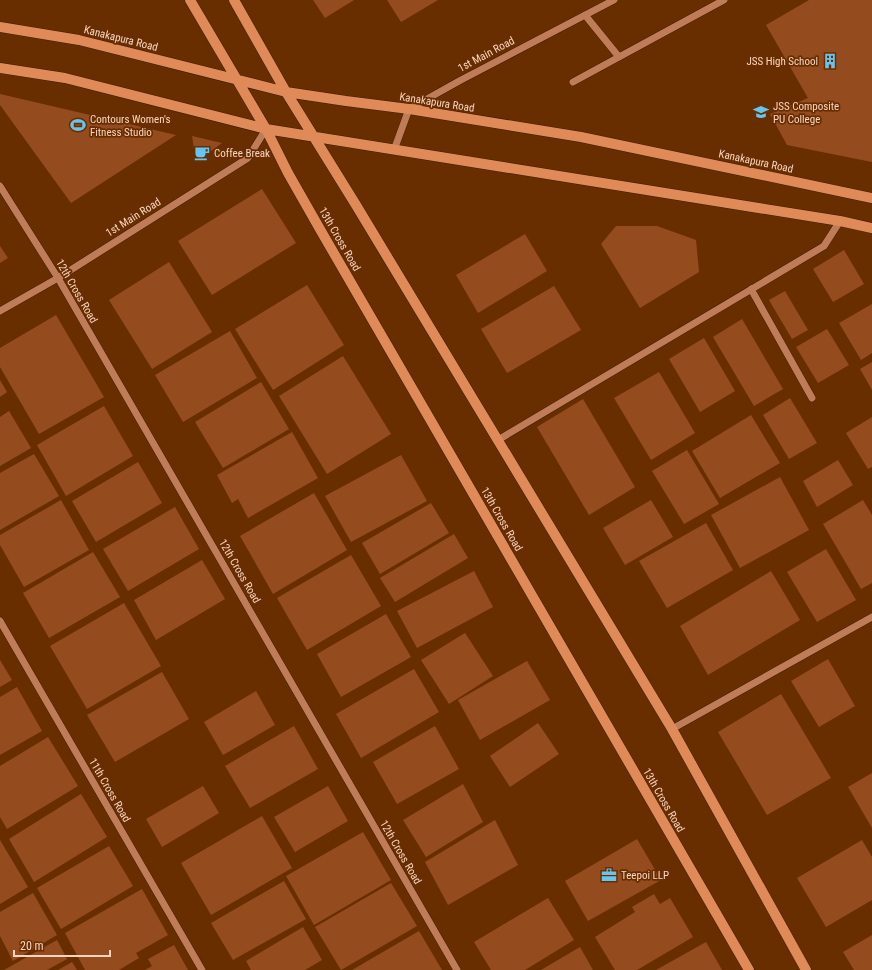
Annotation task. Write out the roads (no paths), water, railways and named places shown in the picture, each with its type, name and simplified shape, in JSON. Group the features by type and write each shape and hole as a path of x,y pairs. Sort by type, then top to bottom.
{"main road":[{"name":"13th Cross Road","path":"190,0 236,80 266,128 288,172 321,231 749,970"},
{"path":"234,0 286,92 672,729 806,970"},
{"name":"Kanakapura Road","path":"0,27 79,40 286,92 409,109 582,137 872,198"},
{"path":"0,68 65,78 266,128 394,150 840,221 872,228"}],"street":[{"name":"1st Main Road","path":"409,109 614,0"},
{"path":"573,82 724,0"},
{"path":"585,15 619,57"},
{"path":"394,150 409,109"},
{"name":"1st Main Road","path":"0,311 58,278 248,158 266,128"},
{"name":"12th Cross Road","path":"0,186 58,278 457,970"},
{"path":"498,440 751,288 824,246 840,221"},
{"path":"751,288 812,398"},
{"path":"672,729 872,617"},
{"name":"11th Cross Road","path":"0,621 202,970"}],"place":[{"name":"JSS High School","path":"830,61"},
{"name":"JSS Composite PU College","path":"761,112"},
{"name":"Contours Women's Fitness Studio","path":"78,125"},
{"name":"Coffee Break","path":"202,153"},
{"name":"Teepoi LLP","path":"609,875"}]}
